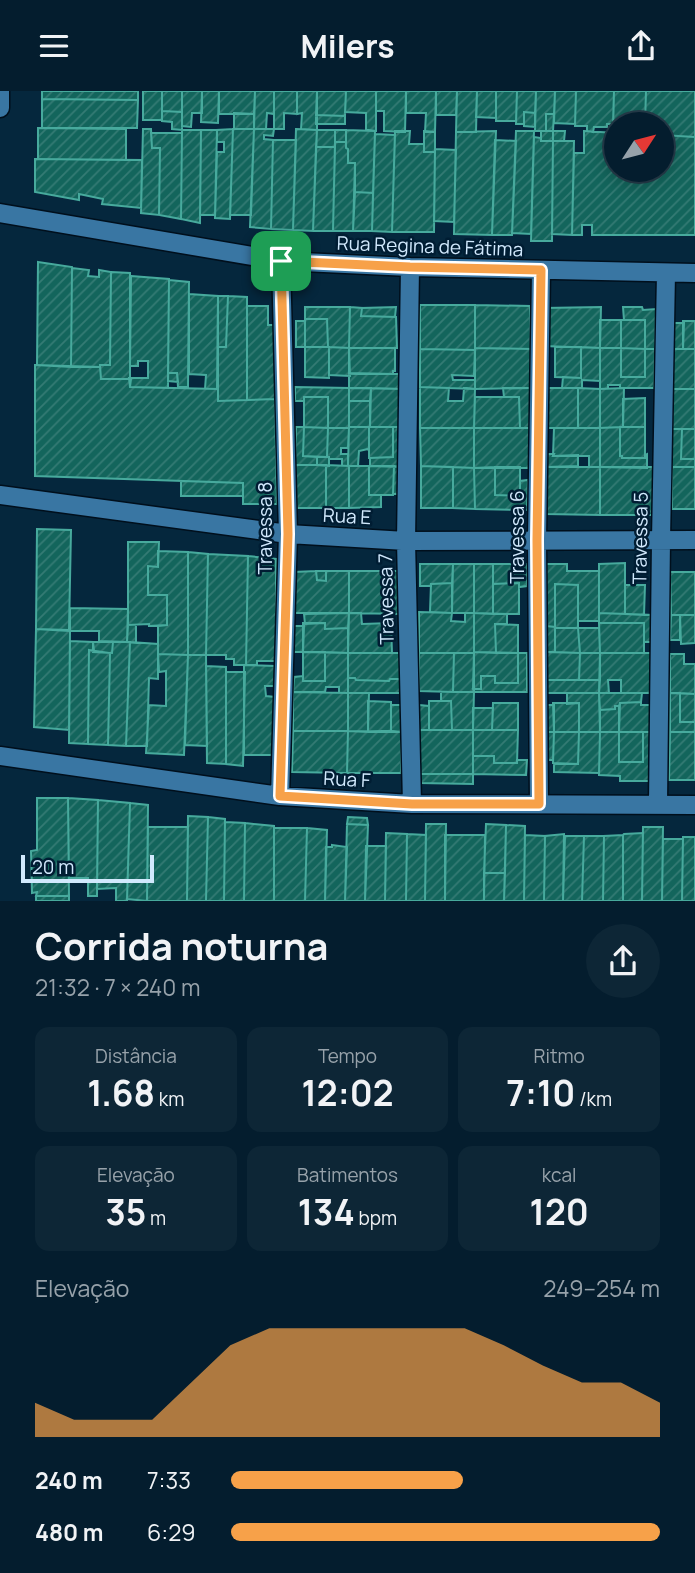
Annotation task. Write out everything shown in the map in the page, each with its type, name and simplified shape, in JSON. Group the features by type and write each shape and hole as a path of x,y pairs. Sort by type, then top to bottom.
{"street":[{"path":"0,91 0,108"},
{"name":"Rua Regina de Fátima","path":"0,213 281,261 410,267 695,273"},
{"name":"Travessa 8","path":"280,796 288,534 281,261"},
{"name":"Travessa 7","path":"410,267 406,541 412,804"},
{"name":"Travessa 6","path":"539,804 537,540 541,270"},
{"name":"Travessa 5","path":"658,803 666,273"},
{"name":"Rua E","path":"0,495 288,534 406,541 695,540"},
{"name":"Rua F","path":"0,756 280,796 412,804 695,805"}],"building":[{"path":"42,91 138,91 138,100 42,99"},
{"path":"143,91 162,91 162,120 143,120"},
{"path":"162,91 182,91 182,112 162,111"},
{"path":"182,91 202,91 202,113 192,113 191,127 182,126"},
{"path":"202,91 219,91 218,123 201,122"},
{"path":"219,91 255,91 254,114 219,114"},
{"path":"255,91 274,91 274,114 267,113 266,129 254,129"},
{"path":"274,91 297,91 297,114 284,113 284,129 274,129"},
{"path":"297,91 317,91 317,130 301,129 302,113 297,114"},
{"path":"317,91 346,91 345,116 316,115"},
{"path":"346,91 376,91 376,131 366,130 366,113 345,112"},
{"path":"376,91 406,91 405,132 384,131 384,111 376,111"},
{"path":"406,91 436,91 435,132 425,132 426,113 406,113"},
{"path":"436,91 457,91 456,115 436,115"},
{"path":"457,91 477,91 476,132 456,132"},
{"path":"477,91 496,91 496,118 476,117"},
{"path":"496,91 517,91 516,121 496,121"},
{"path":"517,91 536,91 535,113 524,112 524,124 516,124"},
{"path":"536,91 555,91 554,114 546,114 546,131 535,131"},
{"path":"555,91 576,91 575,124 554,123"},
{"path":"576,91 614,91 613,112 604,112 604,127 594,127 593,132 587,131 587,126 575,126"},
{"path":"614,91 646,91 645,112 614,112"},
{"path":"646,91 695,91 695,137 674,136 674,112 645,112"},
{"path":"42,99 138,100 137,128 42,128"},
{"path":"162,111 182,112 182,130 172,129 172,122 162,121"},
{"path":"524,112 535,113 535,127 524,126"},
{"path":"234,113 254,114 254,129 234,129"},
{"path":"546,114 554,114 553,131 546,131"},
{"path":"316,115 345,116 345,124 316,124"},
{"path":"38,128 126,129 126,160 38,159"},
{"path":"143,129 151,129 152,148 160,148 159,215 141,213"},
{"path":"233,129 254,129 251,215 230,215"},
{"path":"233,129 230,219 215,218 217,152 224,152 224,142 217,142 217,130"},
{"path":"254,129 274,129 273,136 264,135 264,139 273,140 271,229 250,227"},
{"path":"296,129 317,130 313,231 293,230"},
{"path":"182,130 201,130 200,223 181,219"},
{"path":"201,130 217,130 215,215 200,215"},
{"path":"317,130 335,130 335,147 316,147"},
{"path":"335,130 346,130 346,142 335,142"},
{"path":"346,130 375,131 373,193 355,192 355,163 348,163"},
{"path":"395,131 410,131 409,144 424,144 424,152 435,152 434,232 392,232"},
{"path":"424,131 435,132 435,152 424,152"},
{"path":"496,131 492,235 454,234 456,132"},
{"path":"516,131 534,131 531,234 512,233"},
{"path":"541,131 553,131 553,141 541,141"},
{"path":"553,131 565,131 564,141 553,141"},
{"path":"584,131 604,132 604,182 674,182 674,136 695,137 695,235 592,235 592,225 582,225 582,235 572,235 574,153 584,153"},
{"path":"151,133 182,133 181,219 159,215 160,148 152,148"},
{"path":"375,134 395,135 392,232 372,231"},
{"path":"534,137 541,138 541,141 553,141 552,241 531,241"},
{"path":"273,140 296,140 293,230 271,229"},
{"path":"495,140 516,141 512,235 492,235"},
{"path":"553,141 574,141 572,235 552,234"},
{"path":"335,142 346,142 348,163 355,163 353,231 333,231"},
{"path":"316,147 335,147 333,231 313,231"},
{"path":"435,149 456,150 454,222 434,221"},
{"path":"35,159 142,160 141,208 102,204 103,199 79,194 79,200 35,192"},
{"path":"355,192 373,193 372,231 353,231"},
{"path":"38,262 72,267 71,367 37,365"},
{"path":"72,268 89,270 88,276 99,277 99,270 111,272 110,365 71,367"},
{"path":"111,272 130,273 130,379 101,379 100,365 110,365"},
{"path":"131,276 169,279 168,388 130,387 129,378 148,378 148,361 138,361 138,366 130,366"},
{"path":"169,280 189,282 188,387 178,387 177,373 168,373"},
{"path":"189,294 218,296 217,389 205,389 206,375 189,374"},
{"path":"218,296 228,296 226,347 218,347"},
{"path":"228,296 247,297 247,400 218,401 218,347 226,347"},
{"path":"420,305 475,305 475,350 420,349"},
{"path":"475,305 530,306 531,349 475,348"},
{"path":"247,306 268,306 268,325 276,325 275,399 247,400"},
{"path":"305,307 350,307 349,348 328,347 327,319 305,319"},
{"path":"350,307 362,308 361,316 396,317 397,348 349,348"},
{"path":"396,307 395,317 361,316 362,308"},
{"path":"601,307 600,348 543,346 544,308"},
{"path":"623,307 656,309 655,349 645,349 645,320 624,320"},
{"path":"305,319 327,319 328,347 305,347"},
{"path":"600,320 621,320 621,348 600,348"},
{"path":"621,320 645,320 645,349 621,348"},
{"path":"296,321 305,321 305,347 296,347"},
{"path":"683,321 695,321 695,349 683,349"},
{"path":"673,323 684,323 683,349 673,349"},
{"path":"305,347 329,347 329,378 305,377"},
{"path":"329,347 349,348 350,376 329,375"},
{"path":"555,347 581,347 581,378 555,377"},
{"path":"581,347 600,348 600,381 582,380 582,388 562,388 563,377 581,378"},
{"path":"349,348 395,348 395,371 393,374 349,373"},
{"path":"475,348 531,349 530,388 475,389"},
{"path":"600,348 621,348 621,377 645,377 645,349 655,349 654,388 620,388 620,385 608,385 608,389 600,389"},
{"path":"621,348 645,349 645,377 621,377"},
{"path":"420,349 475,350 474,376 452,375 453,380 475,380 475,389 420,387"},
{"path":"673,349 695,349 695,389 673,389"},
{"path":"35,365 100,367 101,379 131,379 130,387 218,389 218,401 275,399 277,504 243,504 243,483 35,476"},
{"path":"168,373 177,373 178,382 168,381"},
{"path":"349,374 403,374 403,389 349,388"},
{"path":"295,387 349,388 349,428 328,428 328,397 304,397 304,401 295,401"},
{"path":"420,387 449,388 448,401 463,401 464,388 475,389 474,428 420,428"},
{"path":"349,388 371,388 370,401 349,401"},
{"path":"371,388 403,389 402,427 370,427"},
{"path":"503,388 534,388 533,428 520,428 519,397 504,397"},
{"path":"547,388 578,388 578,428 548,428"},
{"path":"578,388 600,389 600,428 578,428"},
{"path":"624,388 623,427 600,428 600,389"},
{"path":"673,389 695,389 695,429 672,429"},
{"path":"304,397 328,397 328,428 304,427"},
{"path":"475,397 519,397 520,428 474,428"},
{"path":"645,398 645,427 623,427 623,399"},
{"path":"349,401 370,401 370,427 349,427"},
{"path":"296,427 304,427 303,456 317,457 317,465 295,465"},
{"path":"304,427 328,428 327,457 303,456"},
{"path":"349,427 369,427 369,451 359,451 358,466 348,466"},
{"path":"369,427 393,427 393,457 369,458"},
{"path":"393,427 402,427 402,467 370,466 370,458 393,457"},
{"path":"620,427 645,427 645,458 620,456"},
{"path":"620,427 620,456 645,458 647,454 647,468 600,467 600,428"},
{"path":"328,428 349,428 348,448 341,448 341,454 348,454 348,466 342,466 342,459 327,457"},
{"path":"420,428 474,428 474,468 421,466"},
{"path":"474,428 534,428 534,468 474,468"},
{"path":"554,428 600,428 600,467 589,467 589,456 553,456"},
{"path":"672,429 682,429 681,459 695,459 695,467 672,467"},
{"path":"682,429 695,429 695,459 681,459"},
{"path":"547,454 578,455 578,466 547,467"},
{"path":"317,457 329,457 329,466 317,465"},
{"path":"295,465 326,465 326,508 295,508"},
{"path":"326,465 349,466 349,508 326,508"},
{"path":"349,466 369,466 369,495 381,495 381,507 349,508"},
{"path":"369,466 394,466 393,495 369,495"},
{"path":"394,466 402,467 401,494 393,494"},
{"path":"421,466 453,467 453,508 421,508"},
{"path":"453,467 474,468 475,509 453,508"},
{"path":"495,467 520,467 520,496 495,495"},
{"path":"495,467 495,495 520,496 520,481 528,480 527,510 475,509 474,468"},
{"path":"547,467 600,467 600,515 546,514"},
{"path":"600,467 653,467 653,515 600,515"},
{"path":"672,467 695,467 695,509 672,509"},
{"path":"181,481 243,483 243,496 181,496"},
{"path":"37,529 71,530 69,630 36,629"},
{"path":"128,542 159,542 158,567 148,566 148,595 167,595 167,625 128,625"},
{"path":"158,551 188,552 188,655 158,654 158,626 167,625 167,595 148,595 148,566 158,567"},
{"path":"188,552 208,554 206,655 188,655"},
{"path":"208,554 248,556 246,665 234,665 234,659 226,659 226,655 206,655"},
{"path":"248,556 276,559 276,661 257,661 257,665 246,665"},
{"path":"625,563 625,614 599,613 599,564"},
{"path":"420,564 453,564 452,583 420,586"},
{"path":"453,564 474,564 474,613 452,613"},
{"path":"474,564 493,564 493,614 474,613"},
{"path":"493,564 527,564 527,586 519,587 519,583 493,584"},
{"path":"546,564 567,564 567,571 599,571 599,621 578,621 578,585 555,584 555,627 546,626"},
{"path":"316,571 317,580 326,581 326,571 349,571 349,613 294,613 294,572"},
{"path":"316,571 326,571 326,581 317,580"},
{"path":"349,571 399,571 400,614 349,613"},
{"path":"670,572 695,572 695,615 671,615"},
{"path":"452,583 452,613 430,612 431,584"},
{"path":"519,583 519,614 493,614 493,584"},
{"path":"555,584 578,585 578,628 555,628"},
{"path":"625,585 645,585 644,615 625,614"},
{"path":"70,608 128,609 127,642 99,641 99,631 70,631"},
{"path":"419,612 452,613 451,621 465,622 465,613 474,613 474,653 419,653"},
{"path":"349,613 361,613 362,624 391,623 392,653 348,653"},
{"path":"349,613 348,628 325,629 325,623 305,624 304,614"},
{"path":"474,613 507,614 507,624 495,624 496,653 474,652"},
{"path":"599,613 654,615 654,642 644,642 644,623 599,623"},
{"path":"671,615 680,615 680,640 670,640"},
{"path":"680,615 695,615 695,643 681,644"},
{"path":"303,623 325,623 325,629 348,628 348,653 303,652"},
{"path":"599,623 644,623 644,653 600,653"},
{"path":"495,624 518,625 518,653 496,653"},
{"path":"128,625 136,625 136,643 127,642"},
{"path":"294,626 304,626 303,652 294,652"},
{"path":"546,626 555,627 555,652 546,652"},
{"path":"555,628 578,628 580,653 555,652"},
{"path":"578,628 599,628 600,653 580,653"},
{"path":"36,629 70,631 69,730 34,727"},
{"path":"70,641 93,642 94,651 89,650 88,744 69,743"},
{"path":"93,642 113,642 112,653 93,652"},
{"path":"113,642 130,642 126,746 108,745 110,653"},
{"path":"130,642 158,644 158,679 149,678 147,746 126,746"},
{"path":"89,650 110,653 108,745 88,744"},
{"path":"303,652 325,652 325,681 303,681"},
{"path":"325,652 348,653 348,693 339,693 339,687 326,687 325,692 293,692 294,677 303,676 303,681 325,681"},
{"path":"474,652 518,653 518,683 495,683 495,676 481,676 481,689 473,689"},
{"path":"546,652 580,653 579,680 545,680"},
{"path":"348,653 401,653 401,679 389,681 348,678"},
{"path":"419,653 454,653 453,692 419,691"},
{"path":"454,653 474,653 474,692 453,692"},
{"path":"518,653 527,653 527,692 474,692 473,689 481,689 481,676 495,676 495,683 518,683"},
{"path":"580,653 600,653 600,680 579,680"},
{"path":"600,653 654,653 654,693 621,693 621,680 608,680 609,693 599,693"},
{"path":"158,654 188,655 184,755 146,753 149,705 166,706 166,671 159,672"},
{"path":"670,654 684,654 684,664 695,664 695,694 670,693"},
{"path":"188,655 206,655 207,746 185,745"},
{"path":"244,665 275,666 275,686 265,686 266,696 275,697 275,755 244,755"},
{"path":"206,666 226,667 226,764 207,763"},
{"path":"226,672 245,672 243,766 226,764"},
{"path":"348,678 389,681 401,679 401,693 348,693"},
{"path":"545,680 600,680 599,693 546,693"},
{"path":"293,692 348,693 348,731 293,731"},
{"path":"441,692 474,692 473,730 452,730 451,701 441,701"},
{"path":"348,693 369,693 368,732 348,731"},
{"path":"567,693 599,693 600,732 579,732 579,703 567,704"},
{"path":"599,693 642,693 641,702 620,703 615,709 600,710"},
{"path":"670,693 680,693 680,722 695,722 695,732 670,732"},
{"path":"680,693 695,694 695,722 680,722"},
{"path":"368,701 391,702 391,731 368,732"},
{"path":"429,701 451,701 452,730 429,730"},
{"path":"641,702 641,705 654,705 653,732 619,732 620,703"},
{"path":"493,703 518,703 518,730 492,730"},
{"path":"553,703 579,703 579,732 554,732"},
{"path":"391,705 401,705 401,732 391,731"},
{"path":"419,705 429,706 429,730 419,730"},
{"path":"545,705 554,705 554,732 545,732"},
{"path":"615,706 619,706 619,732 600,732 600,710 615,709"},
{"path":"473,708 493,708 492,730 473,730"},
{"path":"419,730 473,730 473,774 418,774"},
{"path":"473,730 518,730 517,763 494,763 494,756 473,756"},
{"path":"293,731 348,731 347,773 292,772"},
{"path":"348,731 401,732 401,773 347,773"},
{"path":"545,732 554,732 553,760 545,760"},
{"path":"554,732 579,732 578,764 553,763"},
{"path":"579,732 600,732 599,773 554,772 554,764 578,764"},
{"path":"600,732 619,732 619,762 643,762 643,732 653,732 654,781 620,781 620,776 599,775"},
{"path":"619,732 643,732 643,762 619,762"},
{"path":"670,732 695,732 695,780 669,780"},
{"path":"473,756 494,756 494,763 527,760 526,775 473,774"},
{"path":"418,774 473,774 473,784 419,783"},
{"path":"37,798 68,798 69,896 36,896 37,892 32,893 31,851 37,850"},
{"path":"68,798 98,800 97,896 88,896 88,878 69,878"},
{"path":"98,800 130,803 127,901 116,901 116,888 97,889"},
{"path":"130,803 148,805 147,901 127,899"},
{"path":"188,816 208,817 206,901 187,901"},
{"path":"208,817 225,819 224,901 206,901"},
{"path":"348,817 367,818 368,825 347,824"},
{"path":"225,822 245,823 244,901 224,901"},
{"path":"245,823 274,826 274,901 244,901"},
{"path":"347,824 368,825 365,901 345,901"},
{"path":"426,824 446,824 445,901 425,901"},
{"path":"486,824 506,825 505,873 484,873"},
{"path":"506,825 525,826 524,901 504,901"},
{"path":"148,827 188,827 187,901 147,901"},
{"path":"643,827 663,827 662,901 642,901"},
{"path":"274,828 307,828 305,901 274,901"},
{"path":"307,828 327,830 325,901 305,901"},
{"path":"386,833 407,834 406,901 385,901"},
{"path":"643,833 642,901 623,901 623,835"},
{"path":"407,834 426,835 425,901 406,901"},
{"path":"564,834 563,901 544,901 545,836"},
{"path":"445,835 485,835 484,901 445,901"},
{"path":"525,835 545,836 544,901 524,901"},
{"path":"623,835 623,901 603,901 604,836"},
{"path":"565,836 584,836 582,901 563,901"},
{"path":"584,836 604,836 603,901 582,901"},
{"path":"683,837 695,837 695,901 682,901"},
{"path":"663,839 683,839 682,901 662,901"},
{"path":"366,846 386,846 385,901 365,901"},
{"path":"326,847 347,847 345,901 325,901"},
{"path":"484,873 505,873 504,901 484,901"},
{"path":"36,896 69,896 69,901 36,901"}],"route":[{"path":"281,261 541,270 537,540 539,804 412,804 280,796 288,534 281,261"}]}
